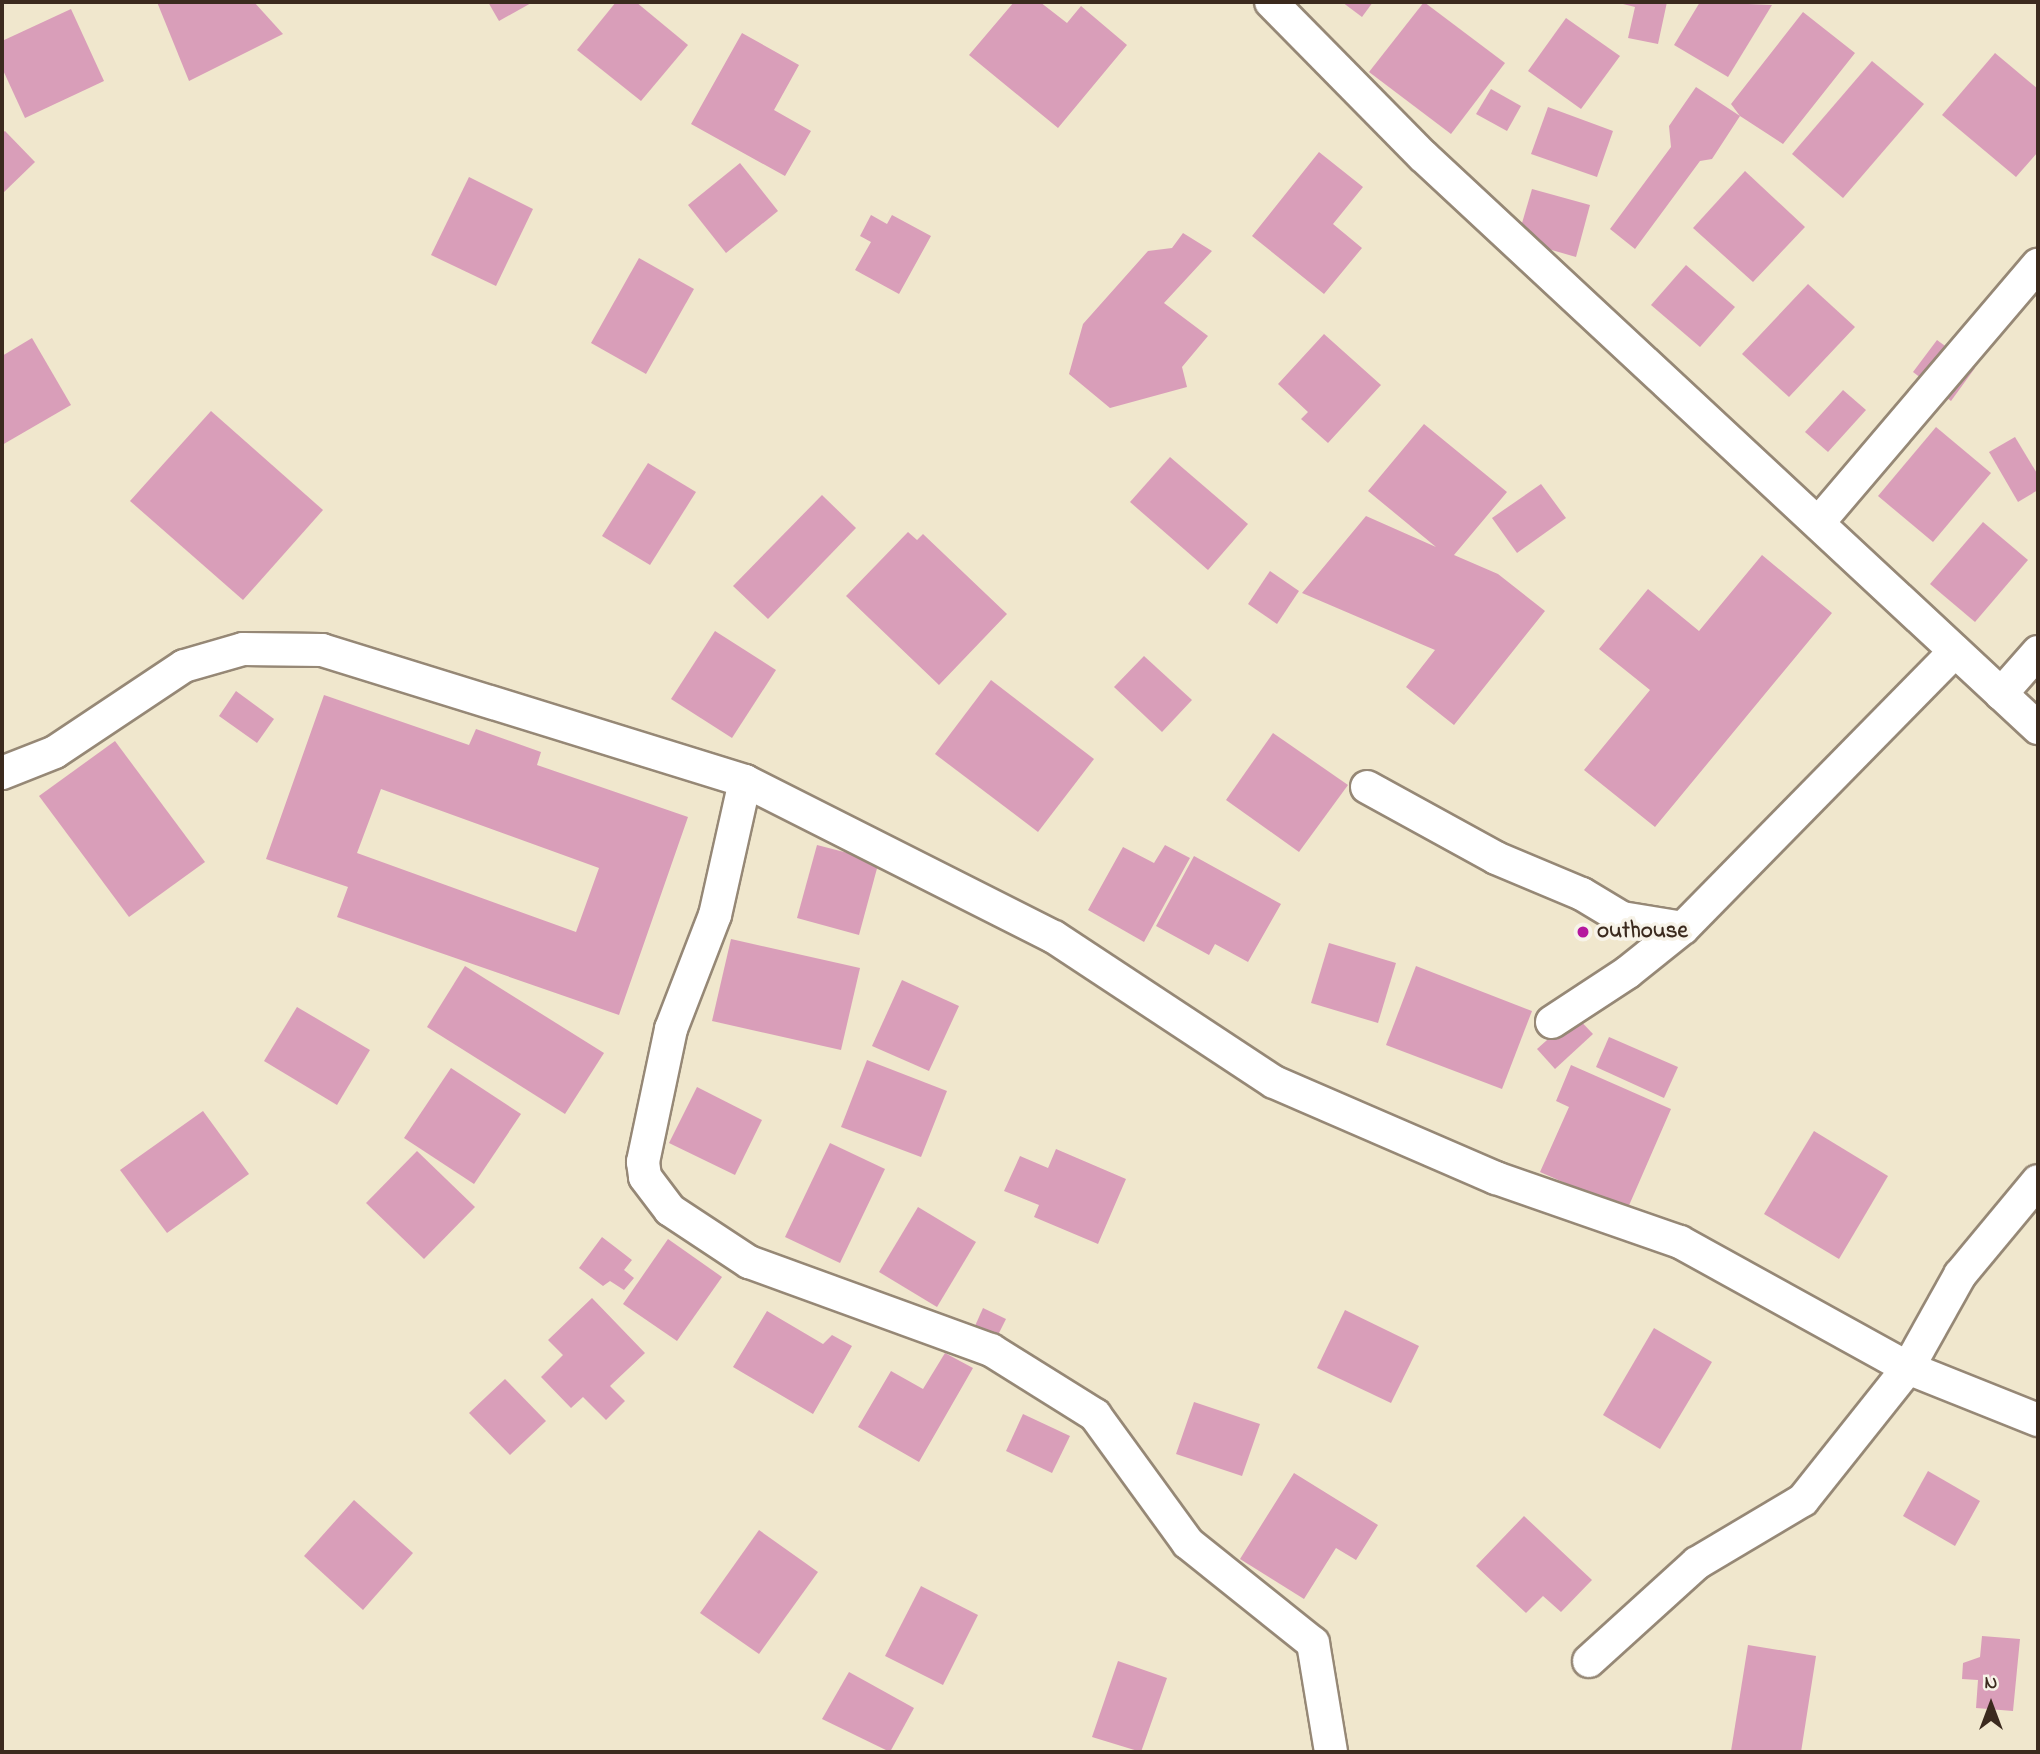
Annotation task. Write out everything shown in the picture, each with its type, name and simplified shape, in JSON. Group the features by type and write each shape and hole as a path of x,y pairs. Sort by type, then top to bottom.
{"street":[{"path":"1271,2 1423,156 2038,728"},
{"path":"1819,522 2038,265"},
{"path":"2,773 55,752 184,666 243,649 322,650 745,781 1054,937 1274,1082 1496,1178 1680,1242 1908,1368 2038,1420"},
{"path":"1552,1022 1629,972 1683,928 1955,651"},
{"path":"2001,694 2038,652"},
{"path":"745,781 715,915 671,1029 643,1162 645,1177 670,1210 749,1262 990,1350 1095,1415 1188,1542 1313,1643 1331,1752"},
{"path":"1367,788 1496,858 1582,894 1622,918 1683,928"},
{"path":"1589,1661 1697,1563 1803,1500 1908,1368 1960,1275 2038,1181"}],"building":[{"path":"157,2 254,2 283,34 189,81"},
{"path":"488,2 533,2 499,21"},
{"path":"616,2 636,2 688,45 641,101 577,50"},
{"path":"1014,2 1040,2 1067,23 1081,6 1127,45 1058,128 969,55"},
{"path":"1342,2 1373,2 1362,17"},
{"path":"1424,2 1505,63 1451,134 1369,72"},
{"path":"1615,2 1667,2 1658,44 1628,38 1635,7"},
{"path":"1700,2 1772,5 1728,77 1674,45"},
{"path":"71,9 104,81 25,118 2,68 2,41"},
{"path":"1803,12 1855,53 1783,144 1740,116 1731,104"},
{"path":"1566,18 1620,56 1581,109 1528,71"},
{"path":"742,33 799,65 774,110 811,131 785,176 691,124"},
{"path":"1995,53 2038,89 2038,152 2016,177 1942,115"},
{"path":"1872,61 1924,104 1843,198 1792,154"},
{"path":"1696,87 1740,116 1712,159 1700,161 1635,249 1610,229 1671,147 1669,126"},
{"path":"1491,89 1521,106 1507,131 1476,114"},
{"path":"1548,107 1613,131 1597,177 1531,154"},
{"path":"5,131 35,162 2,194 2,133"},
{"path":"1319,152 1363,187 1333,224 1362,248 1324,294 1252,236"},
{"path":"740,163 778,211 726,253 688,205"},
{"path":"1745,171 1805,227 1753,282 1693,228"},
{"path":"469,177 533,209 496,286 431,255"},
{"path":"1532,189 1590,205 1576,257 1517,240"},
{"path":"871,215 887,224 892,215 931,236 899,294 855,270 871,242 860,236"},
{"path":"1183,233 1212,251 1164,303 1208,336 1182,367 1187,387 1110,408 1069,374 1083,324 1148,251 1172,248"},
{"path":"639,258 694,289 646,374 591,343"},
{"path":"1686,265 1735,307 1700,347 1651,305"},
{"path":"1808,284 1855,327 1789,397 1742,354"},
{"path":"1324,334 1381,385 1328,443 1301,419 1308,412 1278,384"},
{"path":"32,338 71,405 2,445 2,356"},
{"path":"1937,340 1975,368 1951,401 1913,372"},
{"path":"1843,390 1866,410 1828,452 1805,432"},
{"path":"211,411 323,510 243,600 130,501"},
{"path":"1424,424 1507,492 1454,555 1498,574 1545,611 1454,725 1406,687 1435,650 1302,593 1366,516 1436,547 1368,491"},
{"path":"1936,427 1991,473 1933,542 1878,496"},
{"path":"2015,437 2038,475 2038,490 2018,502 1989,452"},
{"path":"1170,457 1248,524 1208,570 1130,502"},
{"path":"648,463 696,492 650,565 602,536"},
{"path":"1541,484 1566,518 1517,553 1492,518"},
{"path":"822,495 856,528 768,619 733,586"},
{"path":"1983,522 2028,560 1975,622 1930,584"},
{"path":"908,532 917,540 923,534 1007,614 939,685 846,596"},
{"path":"1762,555 1832,613 1655,827 1584,770 1650,690 1599,649 1648,589 1699,631"},
{"path":"1270,571 1299,591 1277,624 1248,604"},
{"path":"715,631 776,670 732,738 671,699"},
{"path":"1144,656 1192,700 1162,732 1114,687"},
{"path":"991,680 1094,759 1038,832 935,754"},
{"path":"236,691 274,719 257,743 219,716"},
{"path":"324,695 469,745 476,729 541,752 537,765 688,817 619,1015 337,917 348,887 266,859","holes":["381,789 599,868 576,932 357,853"]},
{"path":"1273,733 1348,785 1299,852 1226,800"},
{"path":"115,741 205,862 129,917 39,796"},
{"path":"817,845 879,861 859,935 797,918"},
{"path":"1165,845 1190,858 1144,942 1088,910 1123,847 1154,863"},
{"path":"1194,856 1281,904 1248,962 1215,944 1209,955 1156,926"},
{"name":"outhouse","path":"1588,925 1589,938 1577,939 1577,926"},
{"path":"731,939 860,968 841,1050 712,1021"},
{"path":"1329,943 1396,963 1378,1023 1311,1003"},
{"path":"465,966 604,1053 565,1114 427,1027"},
{"path":"1416,966 1532,1011 1502,1089 1386,1045"},
{"path":"902,980 959,1006 929,1071 872,1046"},
{"path":"297,1007 370,1050 337,1105 264,1061"},
{"path":"1575,1015 1593,1034 1555,1069 1537,1049"},
{"path":"1609,1037 1678,1067 1664,1098 1596,1067"},
{"path":"867,1060 947,1091 921,1157 841,1127"},
{"path":"1571,1065 1671,1109 1627,1210 1540,1172 1569,1107 1556,1101"},
{"path":"451,1068 521,1114 474,1184 404,1138"},
{"path":"697,1087 762,1120 735,1175 669,1143"},
{"path":"203,1111 249,1174 167,1233 120,1170"},
{"path":"1814,1131 1888,1176 1839,1259 1764,1214"},
{"path":"830,1143 885,1169 840,1263 785,1237"},
{"path":"1056,1149 1126,1179 1098,1244 1034,1217 1039,1205 1004,1191 1020,1156 1048,1168"},
{"path":"417,1151 475,1207 424,1259 366,1203"},
{"path":"918,1207 976,1242 937,1307 879,1272"},
{"path":"602,1237 632,1260 624,1270 634,1278 624,1290 610,1281 603,1286 579,1268"},
{"path":"668,1239 722,1277 677,1341 623,1304"},
{"path":"592,1298 645,1353 610,1386 625,1401 606,1420 583,1397 571,1408 541,1377 563,1355 548,1340"},
{"path":"983,1308 1006,1319 997,1337 975,1326"},
{"path":"1345,1310 1419,1346 1391,1403 1317,1368"},
{"path":"767,1311 823,1344 832,1335 852,1346 813,1414 733,1367"},
{"path":"1654,1328 1712,1362 1660,1449 1603,1415"},
{"path":"945,1353 973,1368 919,1462 858,1427 891,1371 923,1389"},
{"path":"505,1379 546,1421 510,1455 469,1413"},
{"path":"1194,1402 1260,1424 1242,1476 1176,1454"},
{"path":"1023,1414 1070,1436 1052,1473 1006,1451"},
{"path":"1928,1471 1980,1501 1955,1546 1903,1516"},
{"path":"1294,1473 1378,1525 1356,1560 1336,1548 1304,1599 1240,1559"},
{"path":"354,1500 413,1553 363,1610 304,1556"},
{"path":"1524,1516 1592,1580 1561,1612 1543,1596 1526,1613 1476,1566"},
{"path":"759,1530 818,1572 759,1654 700,1613"},
{"path":"921,1586 978,1615 943,1685 885,1656"},
{"path":"1982,1636 2020,1639 2013,1711 1976,1708 1978,1680 1962,1679 1963,1663 1980,1657"},
{"path":"1748,1645 1816,1656 1801,1752 1731,1751"},
{"path":"1118,1661 1167,1678 1141,1752 1092,1737"},
{"path":"849,1672 914,1708 890,1752 822,1719"}],"place":[{"name":"outhouse","path":"1583,932"}]}
